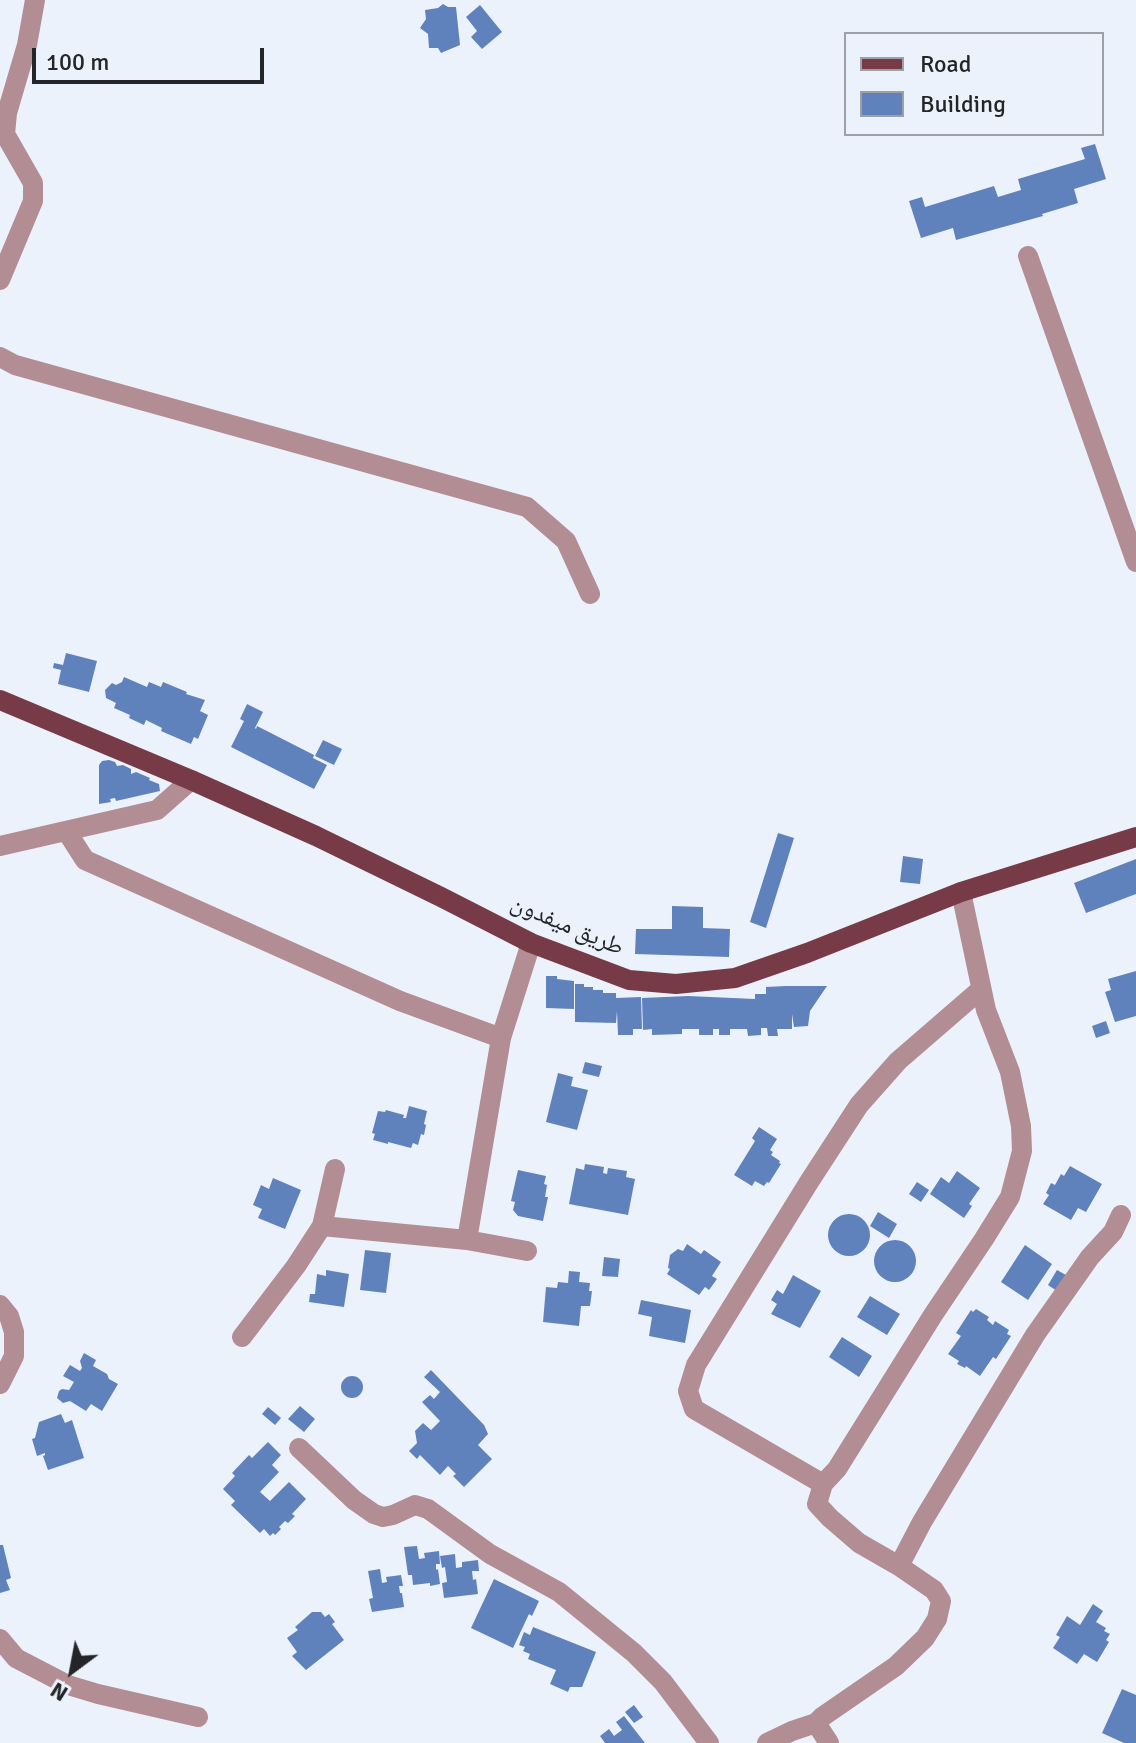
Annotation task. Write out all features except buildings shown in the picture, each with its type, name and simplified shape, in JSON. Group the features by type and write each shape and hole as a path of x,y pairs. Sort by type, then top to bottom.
{"main road":[{"name":"طريق ميفدون","path":"0,700 316,836 531,943 629,980 676,984 735,978 961,892 1136,837"}],"street":[{"path":"0,280 33,201 33,183 5,134 7,113 27,45 35,0"},
{"path":"1028,256 1136,562"},
{"path":"0,357 15,365 527,507 566,541 590,594"},
{"path":"0,846 157,810 191,780"},
{"path":"67,832 85,860 400,1001 501,1038"},
{"path":"767,1743 816,1723 904,1660 925,1638 937,1619 941,1601 934,1590 859,1543 817,1504 823,1484 837,1469 1010,1197 1022,1151 1021,1126 1010,1072 980,990 961,892"},
{"path":"467,1240 501,1038 531,943"},
{"path":"823,1484 694,1409 688,1391 696,1365 859,1105 898,1061 980,990"},
{"path":"242,1337 322,1226 335,1169"},
{"path":"899,1566 922,1522 1035,1335 1090,1257 1113,1232 1121,1215"},
{"path":"322,1226 467,1240 527,1251"},
{"path":"0,1305 9,1316 14,1332 14,1356 0,1384"},
{"path":"299,1448 354,1500 374,1514 383,1517 393,1515 415,1505 428,1509 490,1554 559,1592 634,1653 663,1682 709,1743"},
{"path":"0,1639 16,1658 68,1685 198,1717"},
{"path":"816,1723 829,1743"}]}
